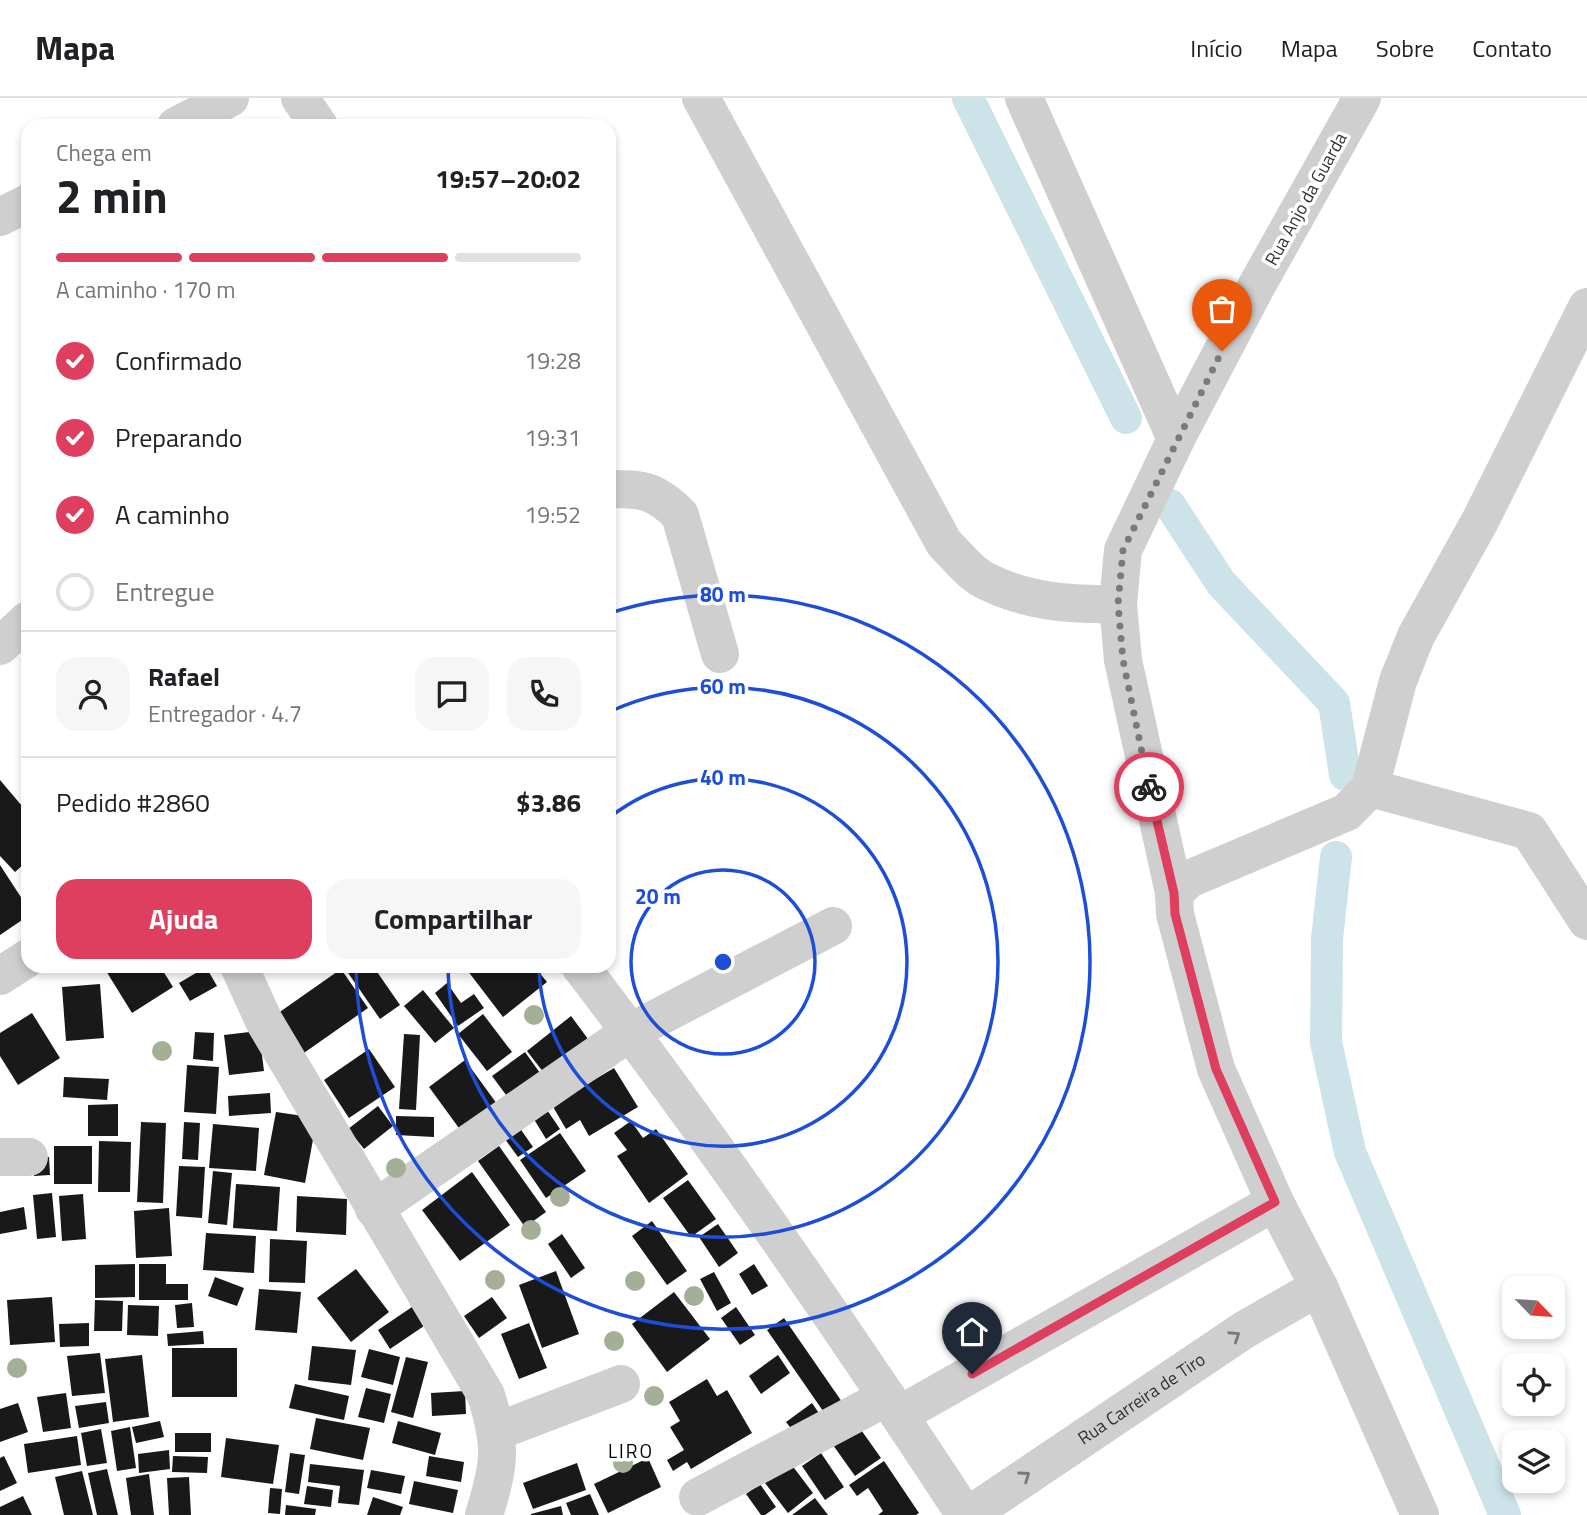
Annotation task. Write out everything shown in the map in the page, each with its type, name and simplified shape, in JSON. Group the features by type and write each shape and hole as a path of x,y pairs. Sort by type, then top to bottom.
{"street":[{"path":"190,119 230,98"},
{"path":"300,98 314,119"},
{"path":"701,98 944,543 982,580 1035,599 1075,605 1118,604"},
{"path":"1024,98 1176,439"},
{"name":"Rua Anjo da Guarda","path":"1362,98 1257,285 1176,439 1123,550 1118,604 1123,660 1174,893 1175,914 1216,1069 1275,1202 1319,1287 1420,1515"},
{"path":"1174,893 1189,879 1347,812 1370,788 1398,681 1416,636 1479,521 1587,307"},
{"path":"616,488 642,489 664,498 680,515 720,654"},
{"path":"0,646 21,626"},
{"path":"1370,788 1529,831 1587,921"},
{"path":"374,1209 631,1032 833,926"},
{"path":"0,976 21,962"},
{"path":"242,973 264,1021 486,1395 498,1431 498,1469 484,1515"},
{"path":"585,973 631,1032 967,1515"},
{"path":"698,1497 893,1406 1275,1202"},
{"name":"Rua Carreira de Tiro","path":"967,1515 1244,1331 1319,1287"},
{"path":"498,1431 621,1384"}],"building":[{"path":"0,780 21,805 21,867 15,872 0,856"},
{"path":"0,865 21,897 21,921 0,935"},
{"path":"107,973 164,973 173,987 132,1013"},
{"path":"196,973 209,973 217,986 190,1001 179,983"},
{"path":"335,973 344,973 368,1008 301,1055 274,1016"},
{"path":"348,973 378,973 400,1005 380,1019"},
{"path":"469,973 540,973 547,982 503,1017"},
{"path":"447,983 461,1003 474,994 484,1008 458,1026 435,993"},
{"path":"100,984 104,1038 66,1041 62,987"},
{"path":"423,990 454,1028 435,1043 404,1006"},
{"path":"32,1013 60,1058 18,1085 0,1056 0,1033"},
{"path":"483,1014 512,1052 487,1071 458,1034"},
{"path":"571,1016 591,1043 547,1077 527,1051"},
{"path":"259,1031 264,1071 229,1075 224,1035"},
{"path":"195,1032 214,1033 213,1061 193,1059"},
{"path":"404,1034 420,1035 416,1110 399,1109"},
{"path":"369,1049 395,1087 349,1118 324,1080"},
{"path":"525,1052 545,1080 512,1103 492,1076"},
{"path":"465,1060 500,1108 464,1135 429,1087"},
{"path":"187,1065 219,1067 216,1114 184,1112"},
{"path":"614,1068 638,1107 589,1136 580,1120 566,1129 552,1105"},
{"path":"64,1077 109,1079 107,1100 63,1097"},
{"path":"270,1093 271,1113 229,1116 228,1096"},
{"path":"118,1104 118,1136 88,1136 88,1105"},
{"path":"378,1106 393,1126 364,1149 348,1129"},
{"path":"545,1107 560,1129 546,1139 532,1116"},
{"path":"276,1112 317,1118 305,1183 264,1175"},
{"path":"396,1116 434,1117 434,1137 396,1135"},
{"path":"631,1121 643,1138 656,1129 688,1174 649,1203 617,1156 627,1150 614,1133"},
{"path":"141,1122 166,1123 163,1203 137,1202"},
{"path":"184,1122 200,1123 198,1160 182,1159"},
{"path":"213,1124 259,1128 256,1171 209,1168"},
{"path":"517,1124 533,1147 518,1157 502,1135"},
{"path":"560,1133 586,1171 546,1198 520,1160"},
{"path":"99,1141 131,1142 130,1192 98,1192"},
{"path":"54,1146 92,1146 92,1184 54,1184"},
{"path":"499,1146 546,1212 525,1227 478,1161"},
{"path":"49,1157 50,1175 34,1176 33,1158"},
{"path":"179,1166 205,1167 202,1218 176,1216"},
{"path":"213,1171 232,1173 227,1225 208,1223"},
{"path":"472,1172 510,1225 460,1261 422,1210"},
{"path":"688,1180 716,1219 691,1237 663,1198"},
{"path":"236,1184 280,1187 277,1231 233,1228"},
{"path":"52,1193 56,1237 37,1239 33,1195"},
{"path":"83,1194 86,1239 62,1241 59,1196"},
{"path":"297,1196 347,1199 346,1235 296,1232"},
{"path":"24,1207 27,1229 0,1234 0,1212"},
{"path":"169,1208 172,1256 136,1258 134,1211"},
{"path":"652,1221 687,1271 667,1285 632,1236"},
{"path":"718,1224 738,1253 719,1267 699,1237"},
{"path":"206,1233 256,1236 254,1273 203,1270"},
{"path":"562,1234 585,1268 571,1278 548,1244"},
{"path":"270,1239 307,1241 305,1283 269,1282"},
{"path":"135,1264 135,1297 95,1298 95,1265"},
{"path":"139,1264 166,1264 166,1284 188,1284 188,1300 139,1300"},
{"path":"754,1264 768,1286 752,1295 739,1274"},
{"path":"356,1269 389,1312 351,1342 317,1298"},
{"path":"556,1271 579,1334 542,1348 519,1285"},
{"path":"714,1272 731,1303 717,1311 700,1279"},
{"path":"215,1277 244,1288 237,1306 208,1296"},
{"path":"259,1289 301,1292 297,1333 255,1330"},
{"path":"674,1292 710,1339 667,1372 632,1324"},
{"path":"52,1297 55,1342 10,1345 7,1300"},
{"path":"492,1297 507,1318 479,1338 464,1316"},
{"path":"95,1300 123,1301 122,1331 94,1331"},
{"path":"192,1303 194,1327 177,1328 175,1305"},
{"path":"128,1305 159,1306 158,1336 127,1335"},
{"path":"412,1307 424,1326 390,1349 378,1330"},
{"path":"736,1307 755,1335 740,1345 721,1318"},
{"path":"784,1318 849,1412 832,1424 767,1330"},
{"path":"89,1323 89,1346 60,1347 59,1324"},
{"path":"529,1323 547,1368 519,1379 501,1334"},
{"path":"203,1331 204,1344 168,1346 167,1334"},
{"path":"312,1346 356,1350 351,1385 308,1380"},
{"path":"172,1348 237,1348 237,1397 172,1397"},
{"path":"369,1349 400,1357 393,1385 361,1377"},
{"path":"100,1353 105,1393 72,1396 67,1356"},
{"path":"142,1355 149,1417 113,1422 105,1359"},
{"path":"778,1355 790,1373 761,1394 749,1376"},
{"path":"406,1357 428,1362 413,1418 391,1412"},
{"path":"707,1379 717,1396 727,1390 752,1433 691,1469 687,1462 673,1471 667,1460 684,1450 670,1427 680,1421 669,1402"},
{"path":"295,1384 349,1396 344,1420 289,1408"},
{"path":"366,1388 391,1394 384,1423 358,1417"},
{"path":"465,1391 466,1414 432,1416 431,1393"},
{"path":"66,1393 71,1428 43,1432 37,1397"},
{"path":"106,1402 109,1423 79,1428 75,1406"},
{"path":"18,1403 28,1432 0,1442 0,1409"},
{"path":"812,1403 825,1422 800,1440 786,1422"},
{"path":"316,1418 370,1428 363,1460 310,1449"},
{"path":"160,1421 164,1437 136,1443 132,1427"},
{"path":"398,1421 441,1433 435,1455 392,1443"},
{"path":"130,1427 136,1468 117,1471 111,1431"},
{"path":"859,1427 881,1458 855,1476 833,1445"},
{"path":"101,1429 107,1463 87,1466 81,1433"},
{"path":"175,1433 211,1433 211,1452 175,1452"},
{"path":"77,1436 81,1465 28,1473 24,1444"},
{"path":"226,1438 279,1445 273,1484 221,1477"},
{"path":"169,1450 170,1469 139,1473 138,1454"},
{"path":"290,1453 305,1455 299,1494 285,1492"},
{"path":"821,1453 844,1487 825,1500 802,1466"},
{"path":"4,1456 17,1483 0,1491 0,1458"},
{"path":"173,1456 208,1457 207,1473 172,1472"},
{"path":"429,1456 464,1462 461,1482 426,1476"},
{"path":"648,1458 661,1487 608,1513 594,1484"},
{"path":"884,1461 919,1513 916,1515 878,1515 883,1511 868,1488 857,1496 849,1485"},
{"path":"577,1463 586,1490 533,1509 523,1483"},
{"path":"310,1464 364,1470 359,1505 338,1503 340,1486 308,1482"},
{"path":"791,1464 813,1493 788,1513 765,1483"},
{"path":"107,1469 118,1515 97,1515 88,1473"},
{"path":"371,1470 405,1476 401,1494 367,1488"},
{"path":"82,1471 93,1515 64,1515 55,1477"},
{"path":"149,1474 154,1515 131,1515 126,1478"},
{"path":"189,1477 191,1515 169,1515 167,1478"},
{"path":"414,1481 458,1490 453,1513 409,1504"},
{"path":"760,1484 776,1507 765,1515 761,1515 746,1494"},
{"path":"307,1486 333,1490 331,1507 304,1504"},
{"path":"270,1488 282,1489 280,1514 268,1513"},
{"path":"590,1494 599,1515 571,1515 566,1503"},
{"path":"23,1496 32,1515 0,1515 0,1507"},
{"path":"373,1497 403,1507 400,1515 367,1515"},
{"path":"815,1498 828,1515 792,1515"},
{"path":"286,1505 316,1509 315,1515 285,1515"},
{"path":"561,1506 563,1515 531,1515 531,1514"}],"waterway":[{"path":"968,98 1126,418"},
{"path":"1170,505 1221,583 1334,703 1345,775"},
{"path":"1336,857 1327,939 1326,1042 1350,1152 1505,1515"}],"way so far":[{"path":"1149,787 1123,660 1118,604 1123,550 1222,351"}],"district":[{"name":"LIRO","path":"631,1451"}],"route":[{"path":"972,1374 1200,1247 1275,1202 1216,1069 1175,914 1174,893 1149,787"}]}
